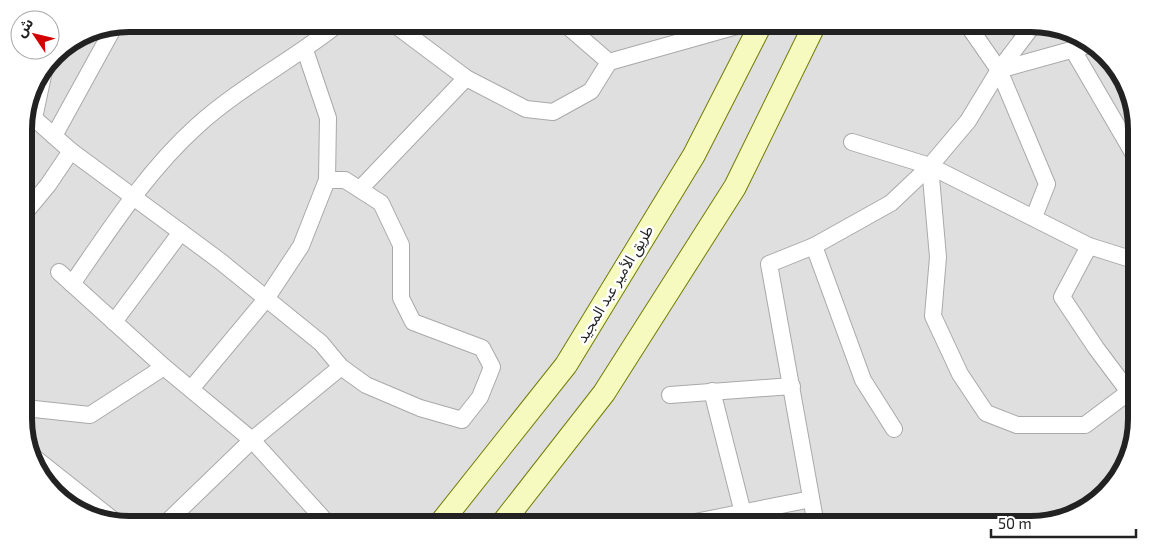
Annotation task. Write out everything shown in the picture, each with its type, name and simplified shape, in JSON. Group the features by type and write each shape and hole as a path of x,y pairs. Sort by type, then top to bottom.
{"main road":[{"name":"طريق الأمير عبد المجيد","path":"446,516 566,365 694,155 757,32"},
{"path":"508,516 604,393 735,187 811,32"}],"street":[{"path":"406,33 466,78 526,109 553,112 591,91 609,62 714,32"},
{"path":"972,32 999,70 1047,184 1034,217"},
{"path":"815,516 769,264 814,246 892,203 930,166 968,121 999,70 1028,32"},
{"path":"72,284 133,196 196,127 235,95 305,50 327,33"},
{"path":"575,33 609,62"},
{"path":"54,136 110,34"},
{"path":"999,70 1083,47"},
{"path":"191,389 266,299 301,246 327,180 328,118 305,50"},
{"path":"1073,50 1128,144"},
{"path":"360,189 466,78"},
{"path":"33,118 71,150 181,232 321,343 341,368 366,386 420,408 462,420 480,397 492,367 482,348 413,322 401,298 402,246 381,203 344,180 327,180"},
{"path":"852,142 930,166 1089,246 1128,258"},
{"path":"33,203 48,185 71,150"},
{"path":"930,166 938,257 933,316 960,374 986,413 1017,425 1086,425 1128,397"},
{"path":"114,322 181,232"},
{"path":"814,246 863,380 894,429"},
{"path":"1089,246 1062,297 1096,348 1128,388"},
{"path":"59,272 164,367 252,440 321,516"},
{"path":"32,409 90,415 164,367"},
{"path":"173,516 252,440 341,368"},
{"path":"670,395 792,386"},
{"path":"712,392 743,513"},
{"path":"44,465 105,513"},
{"path":"727,516 812,499"}],"shaded area":[{"path":"1032,32 1051,34 1069,40 1091,53 1108,70 1121,92 1128,117 1128,432 1121,457 1108,479 1096,492 1085,500 1075,507 1051,515 1038,516 123,516 110,515 92,509 70,496 53,479 40,457 33,432 33,123 34,110 40,92 45,81 57,65 86,42 110,34"}],"building":[{"path":"1007,32 1018,32 1014,37"}]}
